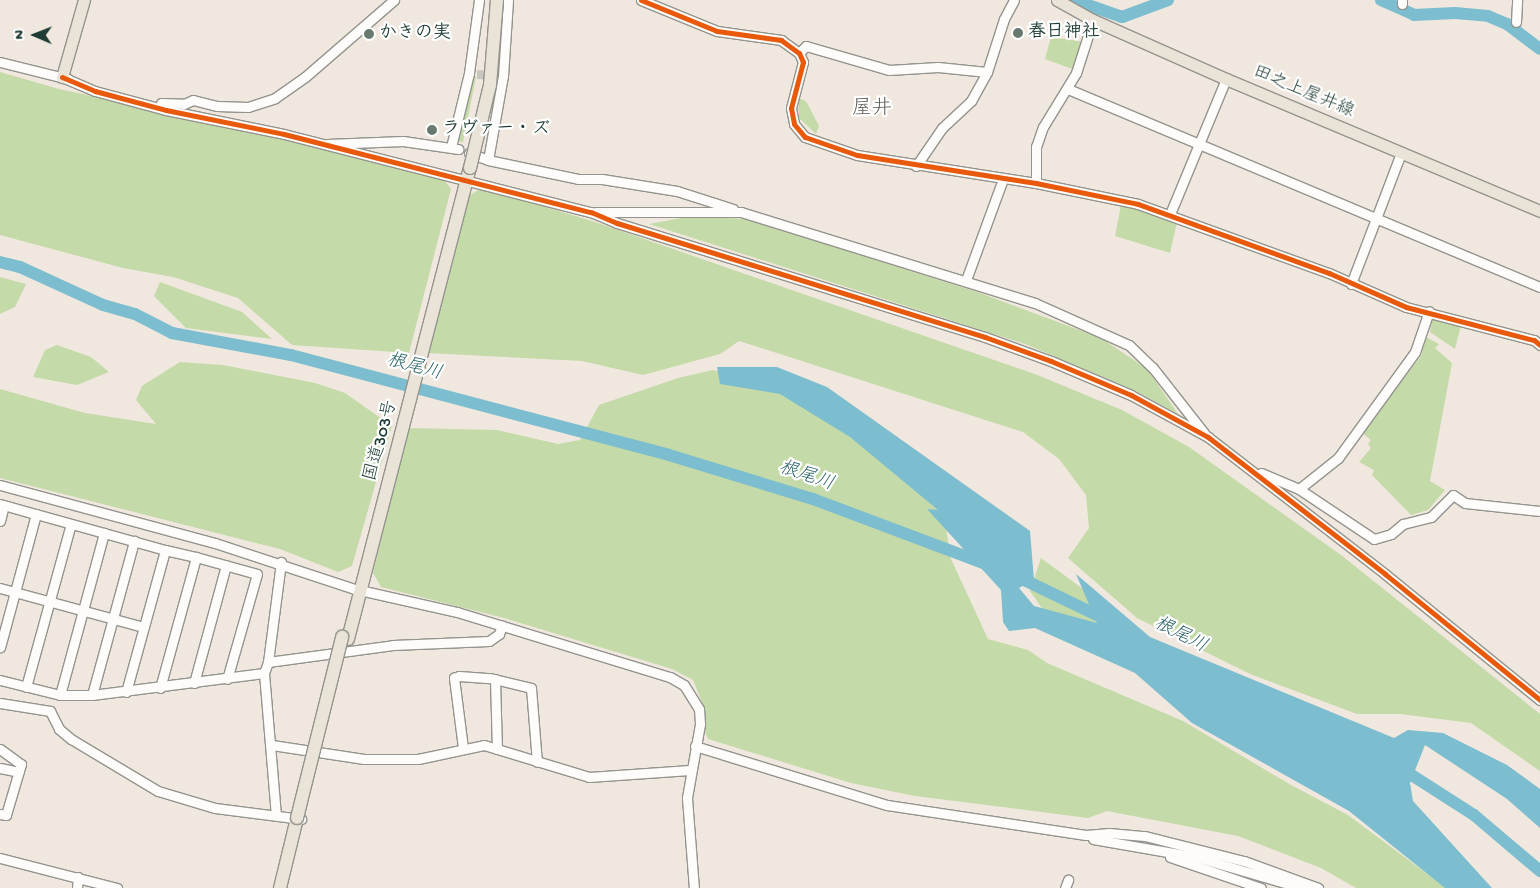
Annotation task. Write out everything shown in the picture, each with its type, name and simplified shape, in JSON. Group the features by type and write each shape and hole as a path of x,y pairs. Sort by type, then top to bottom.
{"highway":[{"name":"国道303号","path":"464,179 483,84 491,0"},
{"name":"国道303号","path":"280,888 490,85 498,0"},
{"name":"国道303号","path":"287,888 299,818"}],"main road":[{"path":"62,77 84,0"},
{"name":"田之上屋井線","path":"1057,0 1093,20 1226,79 1540,211"}],"street":[{"path":"2,62 168,105 192,100 217,106 248,106 275,98 305,77 394,0"},
{"path":"322,144 403,141 455,148 473,74 478,0"},
{"path":"488,160 508,0"},
{"path":"640,0 717,31 781,40 799,53 803,62 792,108 794,124 805,137 858,155 1108,196 1170,214 1406,307 1428,311 1534,340 1540,345"},
{"path":"916,166 942,128 971,101 987,72 1004,19 1014,0"},
{"path":"1516,22 1517,0"},
{"path":"1036,183 1036,147 1043,127 1068,89 1093,20"},
{"path":"799,53 806,46 889,70 938,67 987,72"},
{"path":"62,77 95,91 166,110 322,144 591,212 617,223 993,340 1131,395 1208,438 1251,469 1540,700"},
{"path":"1170,214 1226,79"},
{"path":"1068,89 1540,287"},
{"path":"467,153 488,160 578,179 602,178 677,191 1035,303 1129,345 1153,368 1208,438"},
{"path":"1351,284 1401,153"},
{"path":"966,280 1002,179"},
{"path":"591,212 741,212"},
{"path":"1299,489 1338,458 1388,390 1415,352 1428,311"},
{"path":"1251,469 1299,489 1374,538 1391,534 1403,524 1430,517 1453,495 1465,503 1540,511"},
{"path":"0,485 281,562 358,590 502,625 670,677 684,685 699,709 700,724 690,770 688,821 694,888"},
{"path":"0,520 2,505 257,574 227,679"},
{"path":"0,647 36,514"},
{"path":"26,687 71,524"},
{"path":"60,695 104,533"},
{"path":"92,695 134,541"},
{"path":"126,692 166,550"},
{"path":"160,688 196,557"},
{"path":"276,815 272,745 264,673 268,662 281,562"},
{"path":"194,683 226,565"},
{"path":"0,588 144,627"},
{"path":"268,662 393,645 489,641 499,634 502,625"},
{"path":"0,680 60,695 92,695 160,688 264,673"},
{"path":"463,748 454,678 459,676 495,679 532,688 537,762"},
{"path":"495,679 497,749"},
{"path":"0,703 50,711 59,729 71,739 158,790 215,808 299,818"},
{"path":"272,745 364,759 418,759 484,745 589,778 690,770"},
{"path":"695,746 887,805 1086,835 1154,848 1302,888"},
{"path":"0,749 21,764 6,814 0,814"},
{"path":"0,768 18,772"},
{"path":"1086,835 1123,833 1162,840 1272,869 1318,888"},
{"path":"1154,848 1158,853 1235,884 1260,888"},
{"path":"0,858 117,888"},
{"path":"77,888 78,877"}],"green space":[{"path":"1051,37 1084,42 1075,70 1045,59"},
{"path":"0,72 59,89 273,135 444,180 451,189 409,353 292,345 238,298 173,277 123,268 0,235"},
{"path":"471,77 476,77 463,142 457,141"},
{"path":"798,98 806,101 819,126 816,134 799,118"},
{"path":"482,188 592,221 1035,374 1122,410 1189,447 1341,555 1540,714 1540,771 1471,723 1400,714 1357,714 1250,674 1137,618 1068,558 1089,528 1086,495 1059,459 1023,432 739,341 720,354 643,375 582,361 428,353 470,195"},
{"path":"1121,205 1177,222 1170,253 1115,236"},
{"path":"692,216 747,219 980,293 1101,338 1147,369 1178,414 1134,390 1025,344 649,224"},
{"path":"0,277 26,284 15,307 0,314"},
{"path":"160,282 242,312 272,339 186,328 154,296"},
{"path":"1433,317 1461,325 1455,349 1430,332"},
{"path":"1426,337 1439,344 1435,348 1452,363 1430,481 1445,490 1428,510 1411,515 1372,475 1374,470 1359,462 1371,448 1368,444 1371,440 1362,433 1421,356"},
{"path":"57,345 91,357 109,372 77,385 33,377 45,350"},
{"path":"180,362 223,365 315,383 345,393 392,426 352,566 338,572 280,549 0,478 0,389 85,413 156,424 136,400 142,386"},
{"path":"713,370 797,393 941,497 951,559 988,639 1028,650 1047,663 1183,721 1291,785 1348,815 1446,888 1356,888 1321,868 1238,836 1107,811 1088,818 915,796 851,783 708,739 704,729 704,707 693,680 672,669 504,618 381,587 373,573 408,428 497,430 558,444 580,440 599,405 678,378"},
{"path":"1041,558 1114,612 1156,669 1060,634 1030,591"}],"water":[{"path":"717,367 777,367 827,387 1030,531 1034,580 1019,588 1034,606 1097,623 1076,574 1150,637 1394,738 1408,730 1443,733 1507,765 1540,789 1540,828 1507,799 1425,745 1410,783 1413,801 1492,888 1445,888 1349,811 1192,723 1135,673 1035,628 1009,631 1003,622 1001,590 927,509 938,510 850,437 780,394 720,384"}],"waterway":[{"path":"1074,0 1122,17 1168,0"},
{"path":"1381,0 1414,15 1455,13 1488,16 1507,24 1540,49"},
{"name":"根尾川","path":"0,262 20,267 103,305 135,314 172,333 291,355 669,455 813,499 986,564"},
{"name":"根尾川","path":"1014,575 1107,620"},
{"name":"根尾川","path":"1399,767 1474,815 1540,871"}],"tunnel":[{"path":"477,74 496,75"}],"cycle path":[{"path":"641,0 717,31 781,40 799,53 803,62 791,108 794,124 805,137 857,155 1036,183 1138,204 1329,273 1406,307 1534,340 1540,345"},
{"path":"62,77 95,91 166,110 284,134 591,212 617,223 985,337 1051,361 1131,395 1208,437 1385,574 1540,700"}],"place":[{"name":"春日神社","path":"1018,33"},
{"name":"かきの実","path":"369,34"},
{"name":"ラヴァー・ズ","path":"432,130"}],"district":[{"name":"屋井","path":"872,109"}]}
